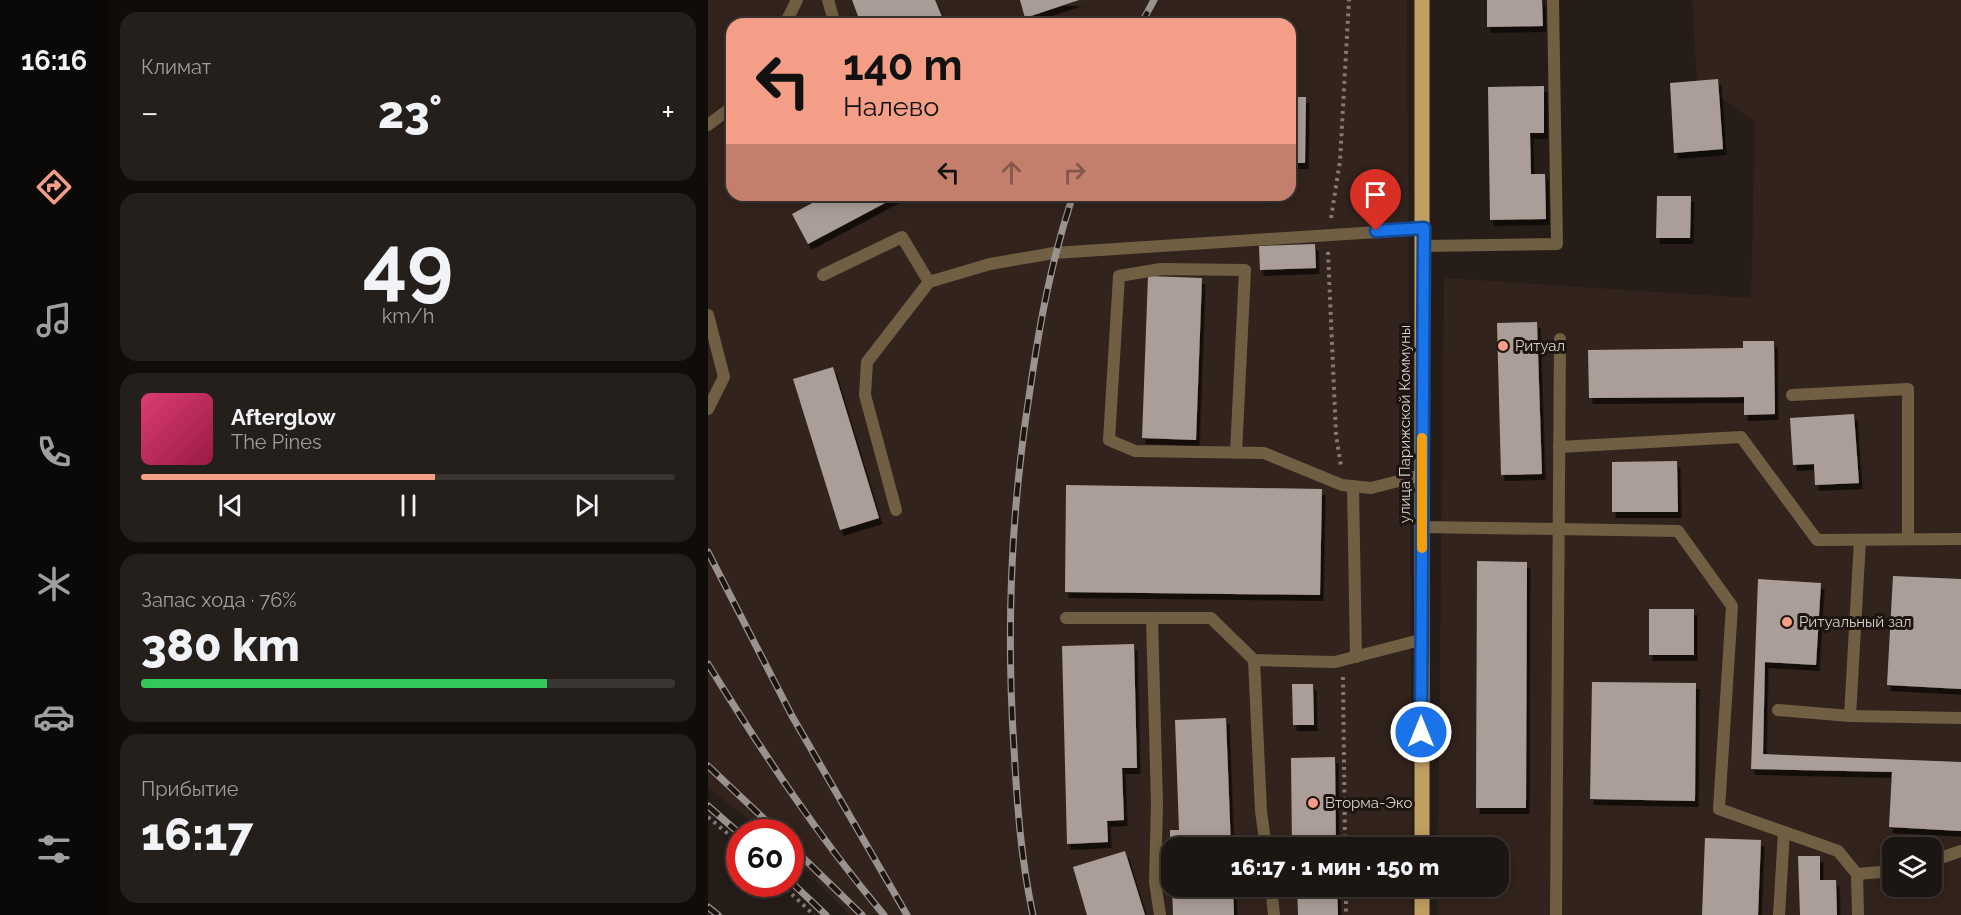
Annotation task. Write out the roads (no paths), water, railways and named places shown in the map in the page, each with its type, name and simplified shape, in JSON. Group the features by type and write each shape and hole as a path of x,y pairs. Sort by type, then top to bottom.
{"main road":[{"name":"улица Парижской Коммуны","path":"1422,0 1424,246 1420,640 1422,837"},
{"path":"1422,897 1422,915"}],"lane":[{"path":"788,18 797,0"},
{"path":"828,0 833,18"},
{"path":"1424,246 1557,244 1553,0"},
{"path":"708,125 726,112"},
{"path":"896,510 865,395 867,362 929,282 990,264 1054,253 1424,228"},
{"path":"823,275 902,237 929,282"},
{"path":"1236,453 1245,270 1161,269 1119,276 1110,440 1135,451 1236,453 1264,453 1342,485 1371,488 1422,475"},
{"path":"708,315 724,377 708,409"},
{"path":"1556,915 1560,339"},
{"path":"1792,395 1908,389 1908,539"},
{"path":"1559,447 1741,437 1816,540 1961,539"},
{"path":"1353,486 1356,657"},
{"path":"1422,527 1558,531 1678,531 1732,606 1719,809 1838,851 1857,874 1858,915"},
{"path":"1850,716 1860,540"},
{"path":"1066,618 1211,618 1254,660 1335,662 1420,640"},
{"path":"1152,618 1157,804 1155,882 1160,915"},
{"path":"1254,660 1261,811 1265,837"},
{"path":"1778,710 1850,716 1961,718"},
{"path":"1779,915 1784,832"},
{"path":"1942,858 1961,851"},
{"path":"1857,874 1882,872"},
{"path":"1272,897 1274,915"}],"railway":[{"path":"1144,18 1154,0"},
{"path":"1033,915 1023,853 1015,769 1010,658 1014,524 1018,479 1038,340 1052,268 1071,201"},
{"path":"708,552 792,716 907,915"},
{"path":"708,664 792,793 836,855 884,915"},
{"path":"708,766 764,819"},
{"path":"708,806 726,822"},
{"path":"804,859 862,915"},
{"path":"804,894 826,915"},
{"path":"708,907 718,915"}],"place":[{"name":"Ритуал","path":"1503,346"},
{"name":"Ритуальный зал","path":"1787,622"},
{"name":"Вторма-Эко","path":"1313,803"}]}
